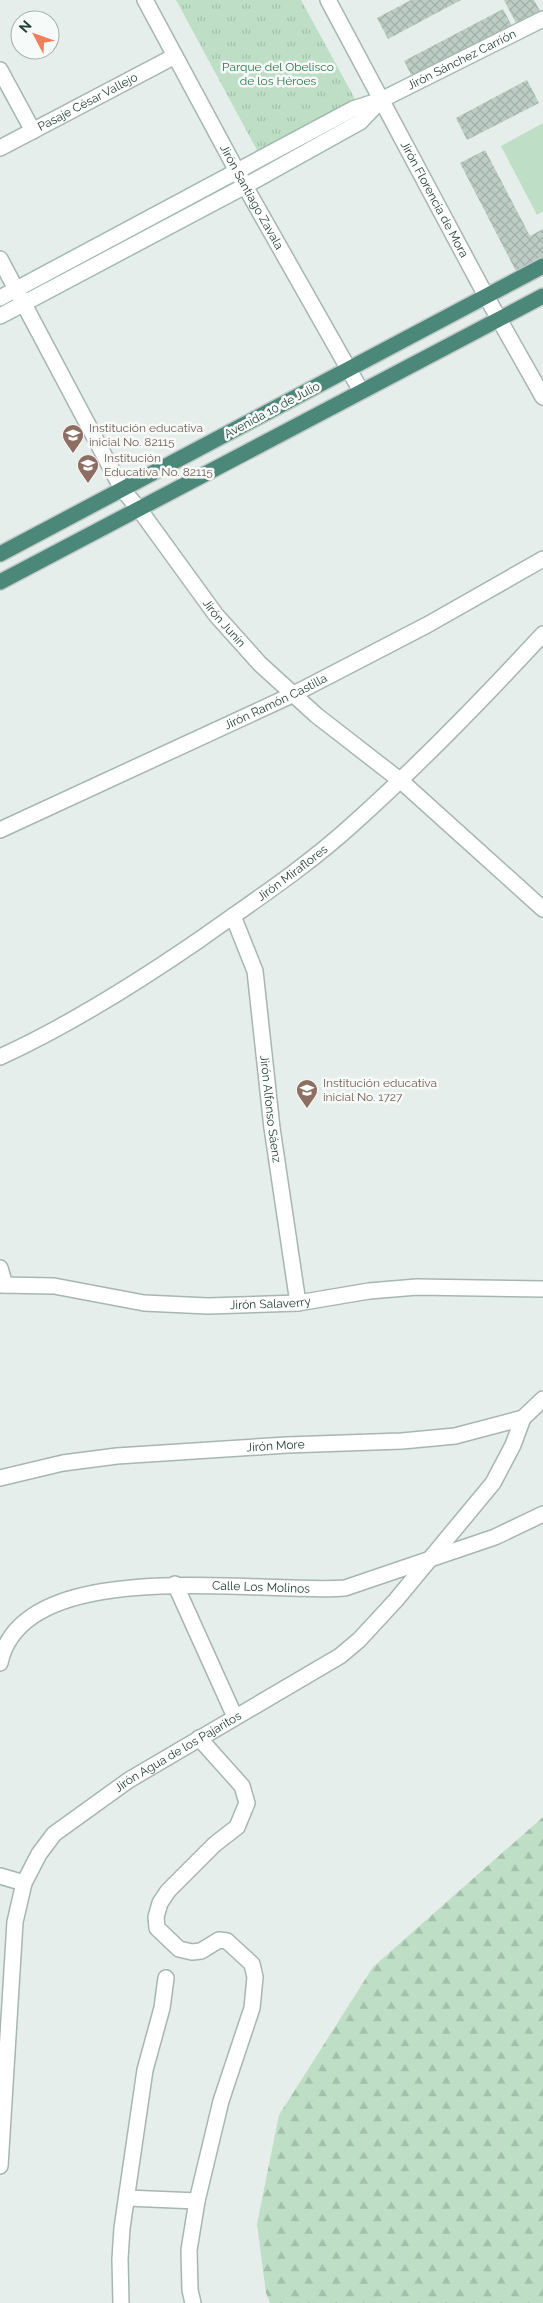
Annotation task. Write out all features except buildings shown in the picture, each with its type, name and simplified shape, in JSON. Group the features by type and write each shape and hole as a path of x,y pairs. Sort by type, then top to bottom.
{"highway":[{"name":"Avenida 10 de Julio","path":"0,554 543,266"},
{"name":"Avenida 10 de Julio","path":"0,582 543,296"}],"street":[{"name":"Jirón Santiago Zavala","path":"145,0 244,186 361,391"},
{"name":"Jirón Florencia de Mora","path":"328,0 486,296 543,397"},
{"name":"Jirón Sánchez Carrión","path":"381,100 543,19"},
{"name":"Pasaje César Vallejo","path":"0,148 175,56"},
{"path":"0,70 33,131"},
{"path":"0,298 353,109 381,100"},
{"path":"0,316 360,122 381,100"},
{"name":"Jirón Junín","path":"0,259 122,489 139,508 216,615 260,664 292,695 401,781 543,908"},
{"name":"Jirón Ramón Castilla","path":"0,830 292,695 427,625 543,559"},
{"name":"Jirón Miraflores","path":"0,1057 54,1031 150,974 233,916 352,825 401,781 543,634"},
{"name":"Jirón Alfonso Sáenz","path":"233,916 255,970 272,1128 298,1303"},
{"path":"0,1268 3,1285"},
{"name":"Jirón Salaverry","path":"3,1285 54,1286 144,1303 208,1306 298,1303 369,1291 417,1287 543,1289"},
{"name":"Jirón More","path":"0,1478 64,1463 117,1456 287,1445 402,1442 455,1436 523,1418 543,1400"},
{"name":"Jirón Agua de los Pajaritos","path":"0,2166 2,2106 15,1922 24,1883 39,1854 54,1834 129,1780 340,1656 359,1640 396,1600 493,1483 513,1445 523,1418"},
{"name":"Calle Los Molinos","path":"1,1652 20,1626 37,1613 78,1597 111,1590 175,1584 319,1590 345,1588 495,1537 543,1514"},
{"path":"175,1584 235,1717"},
{"path":"193,2303 190,2290 189,2250 197,2201 221,2101 252,2008 255,1977 252,1964 227,1941 219,1940 201,1951 192,1952 179,1949 157,1928 156,1917 158,1910 168,1891 215,1844 237,1827 247,1803 242,1786 199,1738"},
{"path":"0,1876 24,1883"},
{"path":"121,2303 120,2259 127,2198 145,2070 162,2008 166,1978"},
{"path":"127,2198 197,2201"}],"green space":[{"name":"Parque del Obelisco de los Héroes","path":"176,0 301,0 355,99 258,152"},
{"path":"543,123 543,211 537,215 501,146"},
{"path":"543,1817 543,2303 270,2303 266,2293 257,2224 279,2115 373,1967"}],"place":[{"name":"Institución educativa inicial No. 82115","path":"73,454"},
{"name":"Institución Educativa No. 82115","path":"88,484"},
{"name":"Institución educativa inicial No. 1727","path":"307,1109"}]}
